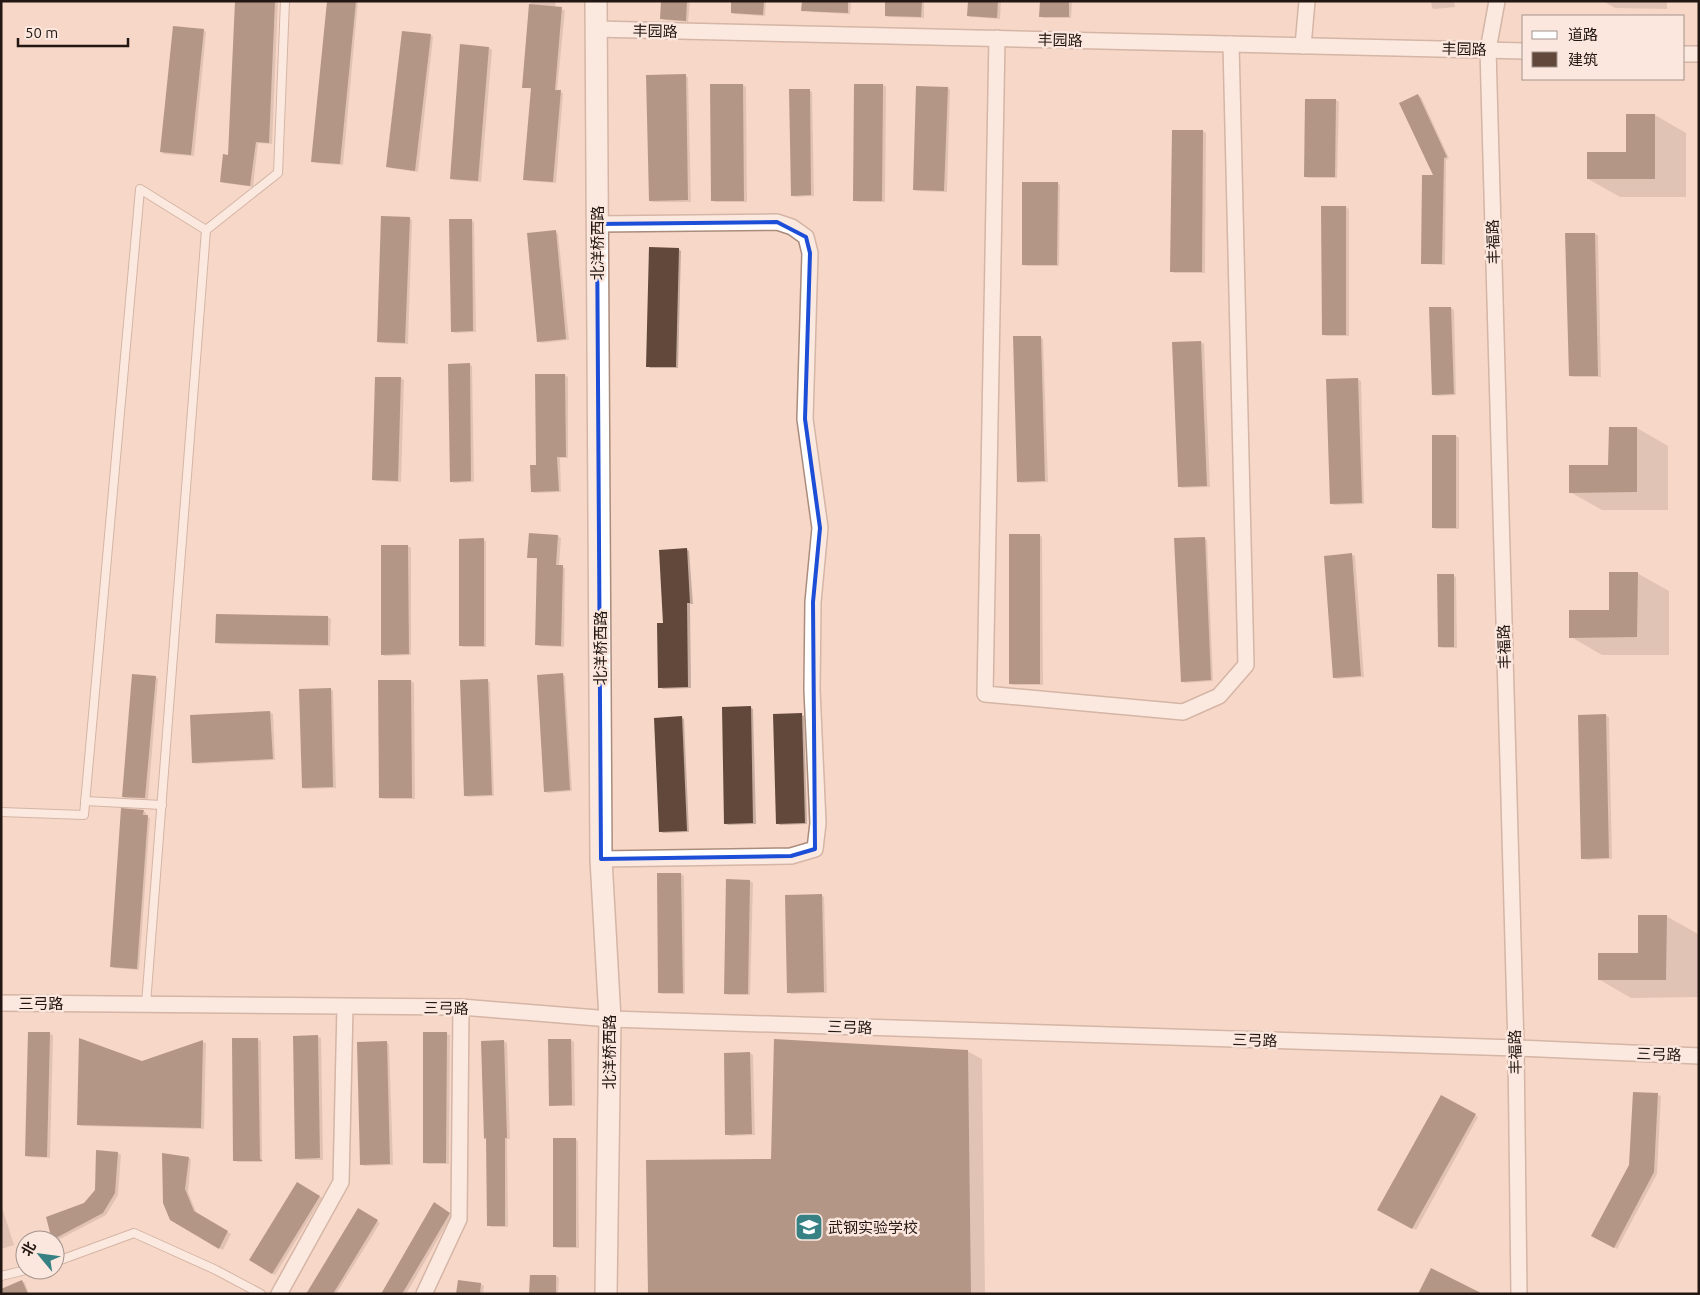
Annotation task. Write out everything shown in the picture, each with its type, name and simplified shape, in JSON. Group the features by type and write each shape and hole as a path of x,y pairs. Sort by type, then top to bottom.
{"main road":[{"name":"北洋桥西路","path":"596,1 601,859 610,1019 606,1294"}],"street":[{"path":"1303,46 1308,1"},
{"name":"丰福路","path":"1497,1 1488,50 1516,1048 1519,1294"},
{"name":"丰园路","path":"595,29 1522,51"},
{"path":"998,38 985,694 1182,712 1219,696 1246,665 1231,44"},
{"path":"1685,54 1699,54"},
{"path":"597,224 777,222 792,227 806,237 810,253 805,419 820,528 812,602 812,690 818,823 815,849 791,856 601,859"},
{"name":"三弓路","path":"1,1002 461,1007 610,1019 1516,1048 1699,1056"},
{"path":"279,1294 341,1182 344,1007"},
{"path":"424,1294 460,1219 461,1007"}],"lane":[{"path":"146,1004 206,230 278,173 284,1"},
{"path":"1,812 84,815 140,189 206,230"},
{"path":"85,801 162,805"},
{"path":"65,1258 134,1233 216,1270 261,1294"},
{"path":"1,1276 15,1273"}],"highlighted area":[{"path":"777,222 806,237 810,253 805,419 820,528 813,602 815,849 791,856 601,859 597,224"}],"building":[{"path":"235,1 275,1 269,143 256,142 250,186 220,182 223,154 228,155"},
{"path":"327,1 356,1 340,164 311,162"},
{"path":"661,1 687,1 686,21 660,19"},
{"path":"731,1 764,1 763,15 731,13"},
{"path":"802,1 848,1 848,13 801,11"},
{"path":"885,1 922,1 921,17 885,16"},
{"path":"968,1 998,1 997,18 967,16"},
{"path":"1040,1 1069,1 1069,17 1039,17"},
{"path":"529,4 562,7 555,90 561,90 553,182 523,180 531,88 522,88"},
{"path":"173,26 204,29 191,155 160,152"},
{"path":"402,31 431,34 415,171 386,167"},
{"path":"460,44 489,47 478,181 450,179"},
{"path":"686,74 688,200 649,201 646,75"},
{"path":"710,84 743,84 744,201 711,201"},
{"path":"854,84 883,84 882,201 853,201"},
{"path":"916,86 948,87 944,191 913,190"},
{"path":"789,89 810,89 811,195 791,196"},
{"path":"1418,94 1447,157 1444,158 1442,264 1421,264 1422,175 1433,175 1399,103"},
{"path":"1305,99 1336,99 1335,177 1304,177"},
{"path":"1626,114 1655,114 1655,179 1587,179 1587,152 1626,152"},
{"path":"1172,130 1203,130 1202,272 1170,272"},
{"path":"1022,182 1058,182 1057,265 1022,265"},
{"path":"1321,206 1346,206 1346,335 1322,335"},
{"path":"381,216 410,217 405,343 377,342"},
{"path":"449,219 472,219 473,331 451,332"},
{"path":"556,230 566,339 537,342 527,233"},
{"path":"1565,233 1595,233 1598,376 1569,376"},
{"path":"649,247 679,248 676,367 646,367"},
{"path":"1429,307 1451,307 1454,394 1432,395"},
{"path":"1013,336 1041,336 1045,481 1017,482"},
{"path":"1201,341 1207,486 1178,487 1172,342"},
{"path":"470,363 471,481 450,482 448,364"},
{"path":"535,374 565,374 566,457 557,457 559,491 531,492 530,465 536,465"},
{"path":"375,377 401,377 398,481 372,480"},
{"path":"1358,378 1362,503 1330,504 1326,379"},
{"path":"1609,427 1637,427 1637,492 1569,493 1569,465 1608,465"},
{"path":"1432,435 1456,435 1456,528 1432,528"},
{"path":"529,533 558,535 556,565 563,565 561,646 535,645 537,558 527,558"},
{"path":"1009,534 1040,534 1040,684 1009,684"},
{"path":"1205,537 1211,680 1181,682 1174,538"},
{"path":"484,538 484,646 459,646 459,539"},
{"path":"381,545 408,545 409,654 381,655"},
{"path":"687,548 690,603 687,603 688,687 658,688 657,623 663,623 659,550"},
{"path":"1352,553 1361,676 1333,678 1324,556"},
{"path":"1609,572 1638,572 1637,637 1569,638 1569,610 1609,610"},
{"path":"1437,574 1454,574 1454,647 1438,647"},
{"path":"216,614 328,616 328,645 215,643"},
{"path":"563,673 570,790 544,792 537,675"},
{"path":"132,674 156,676 145,798 122,797"},
{"path":"488,679 492,795 464,796 460,680"},
{"path":"378,680 411,680 412,798 379,798"},
{"path":"331,688 333,787 302,788 299,689"},
{"path":"751,706 753,823 724,824 722,707"},
{"path":"270,711 273,759 192,763 190,715"},
{"path":"802,713 805,823 776,824 773,714"},
{"path":"1606,714 1609,858 1581,859 1578,715"},
{"path":"682,716 687,831 659,832 654,718"},
{"path":"121,808 144,810 143,815 148,815 137,969 110,967"},
{"path":"657,873 681,873 683,993 658,993"},
{"path":"726,879 750,880 748,994 724,994"},
{"path":"822,894 824,992 787,993 785,895"},
{"path":"1638,915 1667,915 1666,980 1598,980 1598,953 1638,953"},
{"path":"28,1032 50,1032 47,1157 25,1156"},
{"path":"423,1032 447,1032 446,1163 423,1163"},
{"path":"318,1035 320,1158 295,1159 293,1036"},
{"path":"79,1038 142,1061 203,1040 201,1128 77,1125"},
{"path":"232,1038 258,1038 260,1159 263,1161 233,1161"},
{"path":"548,1039 571,1039 572,1105 549,1106"},
{"name":"武钢实验学校","path":"774,1039 968,1050 971,1294 648,1294 646,1160 771,1159"},
{"path":"504,1040 507,1138 505,1138 505,1226 487,1226 486,1138 484,1139 481,1041"},
{"path":"387,1041 390,1164 360,1165 357,1042"},
{"path":"750,1052 752,1134 725,1135 724,1053"},
{"path":"1633,1092 1658,1093 1654,1172 1614,1248 1591,1236 1629,1165"},
{"path":"1441,1095 1476,1114 1412,1229 1377,1210"},
{"path":"553,1138 576,1138 576,1247 553,1247"},
{"path":"96,1150 118,1152 115,1193 103,1213 65,1233 65,1230 49,1230 46,1217 84,1203 95,1190"},
{"path":"162,1153 189,1157 185,1189 194,1211 228,1231 219,1249 170,1220 163,1203"},
{"path":"297,1182 320,1196 272,1274 249,1260"},
{"path":"434,1202 450,1213 402,1294 381,1294"},
{"path":"358,1208 378,1220 333,1294 306,1294"},
{"path":"1431,1268 1483,1294 1418,1294"},
{"path":"530,1275 556,1275 556,1294 529,1294"},
{"path":"22,1280 28,1294 1,1294 1,1289"},
{"path":"458,1280 481,1283 480,1294 456,1294"}],"place":[{"name":"武钢实验学校","path":"809,1227"}]}
